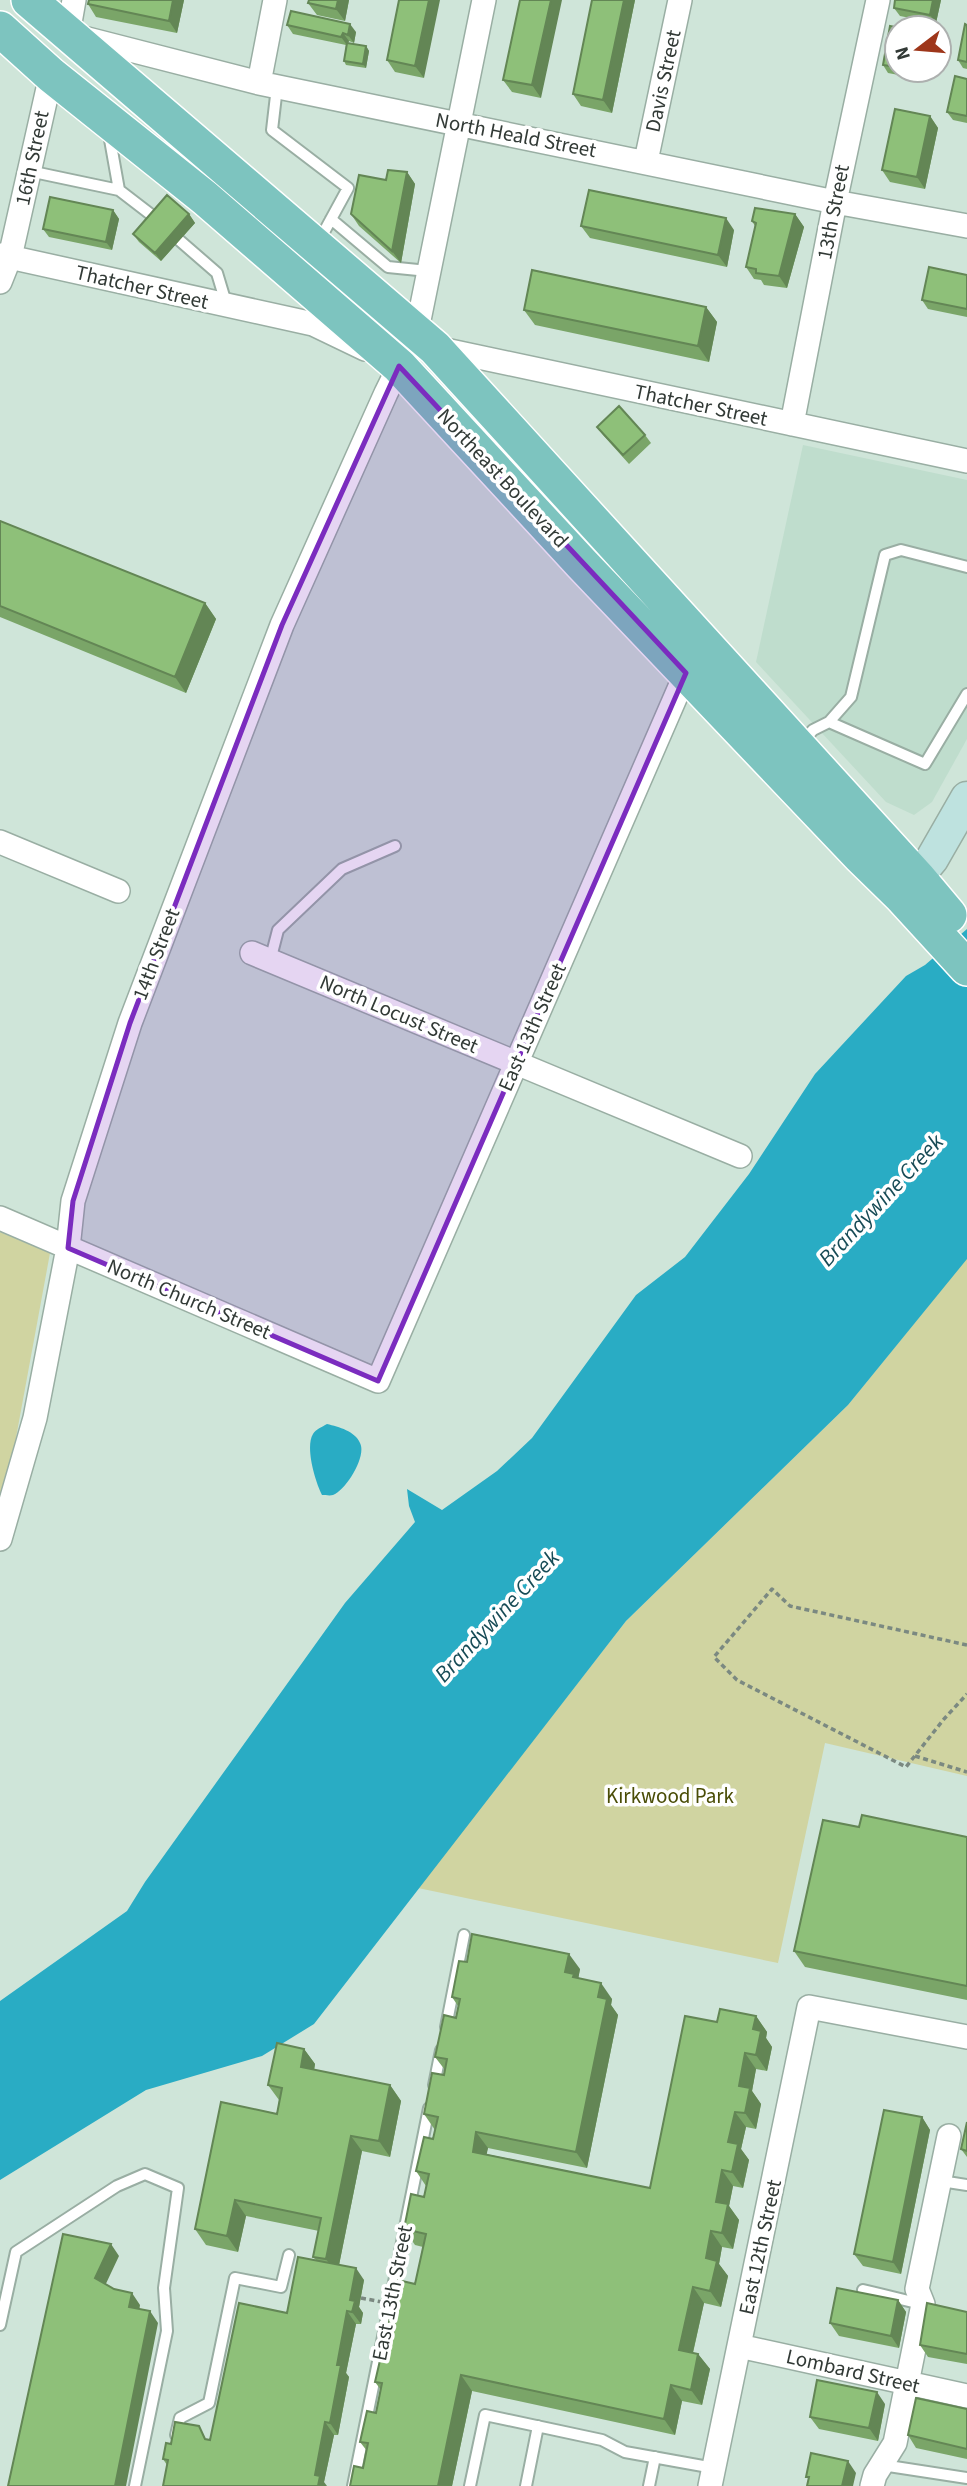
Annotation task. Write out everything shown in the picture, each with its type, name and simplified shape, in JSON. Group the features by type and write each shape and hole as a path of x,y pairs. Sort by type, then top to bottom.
{"main road":[{"name":"Northeast Boulevard","path":"29,0 71,17 379,279 426,339 672,605 797,747 909,887"},
{"path":"0,5 35,36 47,42 56,41 71,17"},
{"name":"Northeast Boulevard","path":"0,29 51,75 205,198 393,379 686,673 956,935 967,968"},
{"path":"909,887 932,859 967,798"}],"street":[{"path":"268,85 275,0"},
{"name":"14th Street","path":"0,1539 35,1418 68,1248 73,1201 130,1023 282,625 393,379 426,339 428,271 484,0"},
{"name":"Davis Street","path":"646,161 680,0"},
{"name":"13th Street","path":"792,424 878,0"},
{"name":"North Heald Street","path":"71,17 268,85 835,202 967,226"},
{"name":"16th Street","path":"0,282 51,75"},
{"name":"Thatcher Street","path":"5,256 313,324 393,379"},
{"name":"Thatcher Street","path":"426,339 792,424 967,461"},
{"name":"East 13th Street","path":"378,1381 686,673"},
{"path":"0,842 118,891"},
{"name":"North Locust Street","path":"261,957 740,1156"},
{"name":"North Church Street","path":"0,1218 378,1381"},
{"name":"East 12th Street","path":"712,2477 809,2007 967,2037"},
{"path":"877,2476 895,2443 930,2305 917,2289 949,2136"},
{"name":"Lombard Street","path":"739,2346 967,2396"}],"lane":[{"path":"268,85 272,130 348,188 324,232"},
{"path":"107,120 119,190"},
{"path":"29,171 119,190 158,220"},
{"path":"179,240 217,273 227,306"},
{"path":"379,279 428,271"},
{"path":"797,747 813,730 829,722 851,697 885,555 901,550 967,567"},
{"path":"829,722 925,764 967,694"},
{"path":"261,957 278,930 342,869 394,846"},
{"name":"East 13th Street","path":"353,2486 464,1935"},
{"path":"0,2325 16,2252 117,2186 145,2174 178,2188 164,2288 167,2331 135,2486"},
{"path":"941,2181 967,2185"},
{"path":"174,2445 180,2418 209,2403 235,2278 281,2287 289,2255"},
{"path":"863,2290 930,2305"},
{"path":"470,2486 485,2415 602,2440 625,2452 655,2457 712,2477"},
{"path":"526,2486 538,2426"},
{"path":"649,2486 655,2457"},
{"path":"877,2476 967,2478"}],"path":[{"path":"967,1645 790,1606 772,1590 714,1657 737,1680 906,1767 967,1694"},
{"path":"915,1756 967,1772"},
{"path":"361,2298 407,2307"}],"highlighted area":[{"path":"399,366 686,673 378,1381 68,1248 73,1201 130,1023 282,625"}],"shaded area":[{"path":"803,445 967,480 967,739 932,802 914,815 886,802 756,662"}],"green space":[{"path":"0,1232 50,1253 8,1481 0,1511"},
{"name":"Kirkwood Park","path":"967,1258 967,1776 825,1743 778,1963 418,1888 626,1621 848,1405"}],"water":[{"name":"Brandywine Creek","path":"967,929 967,1259 848,1405 626,1621 314,2024 262,2056 146,2090 0,2180 0,2001 127,1911 345,1603 415,1522 407,1489 442,1510 497,1471 532,1438 636,1295 685,1257 749,1174 815,1074 906,976 925,965"},
{"path":"327,1424 351,1433 358,1439 361,1449 358,1464 349,1480 333,1495 322,1495 319,1489 310,1447 314,1432"}],"building":[{"path":"89,0 173,0 169,21 88,4"},
{"path":"309,0 338,0 336,9 308,3"},
{"path":"399,0 429,0 415,66 387,60"},
{"path":"520,0 551,0 532,85 503,80"},
{"path":"592,0 624,0 603,100 573,94"},
{"path":"895,0 933,0 930,14 894,8"},
{"path":"291,11 350,24 348,35 343,33 341,37 287,25"},
{"path":"965,24 967,25 967,62 958,60"},
{"path":"347,43 366,46 363,64 344,61"},
{"path":"955,76 967,79 967,116 947,112"},
{"path":"895,109 930,116 917,177 882,170"},
{"path":"388,170 407,172 392,251 351,214 359,175 386,180"},
{"path":"589,190 726,218 718,255 581,226"},
{"path":"167,195 189,214 155,253 133,234"},
{"path":"50,197 113,210 106,242 43,229"},
{"path":"755,208 795,214 779,276 756,273 756,269 746,267 756,223 752,221"},
{"path":"929,267 967,275 967,309 922,300"},
{"path":"532,270 706,307 698,346 524,310"},
{"path":"619,406 645,435 623,455 597,427"},
{"path":"0,521 205,603 175,677 0,606"},
{"path":"862,1815 967,1837 967,1986 794,1951 823,1820 859,1827"},
{"path":"472,1934 569,1954 565,1972 574,1974 573,1977 601,1983 598,1997 607,1999 576,2152 476,2132 473,2152 650,2188 685,2016 717,2022 720,2009 756,2016 753,2029 761,2031 756,2055 745,2053 739,2086 750,2088 745,2113 735,2112 728,2142 738,2144 732,2172 722,2170 716,2202 728,2204 722,2233 711,2231 706,2258 717,2261 710,2291 693,2287 679,2350 698,2354 691,2390 671,2385 664,2419 461,2375 438,2486 350,2486 354,2466 363,2468 368,2443 360,2442 367,2411 376,2413 382,2383 375,2382 381,2356 388,2358 395,2323 389,2322 398,2280 415,2284 426,2234 404,2229 411,2194 424,2197 429,2174 416,2171 424,2137 433,2139 438,2117 424,2114 432,2073 444,2075 447,2059 435,2057 444,2015 456,2018 460,1999 452,1997 459,1961 467,1962"},
{"path":"277,2043 304,2049 301,2067 390,2085 379,2141 351,2136 326,2259 313,2257 321,2218 235,2200 227,2236 195,2229 221,2102 277,2114 282,2088 268,2085"},
{"path":"884,2110 922,2117 893,2262 854,2254"},
{"path":"967,2122 967,2151 961,2149"},
{"path":"63,2234 111,2244 95,2278 114,2289 132,2293 129,2307 150,2311 115,2486 8,2486"},
{"path":"298,2257 356,2268 350,2300 355,2301 352,2312 347,2311 337,2365 341,2365 330,2423 325,2422 315,2475 320,2476 318,2486 163,2486 168,2460 163,2459 166,2443 171,2444 175,2422 199,2426 205,2439 210,2440 239,2303 287,2313"},
{"path":"837,2288 898,2300 891,2336 830,2323"},
{"path":"927,2303 967,2312 967,2354 920,2345"},
{"path":"817,2380 877,2392 869,2428 810,2417"},
{"path":"916,2398 967,2409 967,2449 908,2435"},
{"path":"811,2453 848,2461 842,2486 807,2486"}]}
